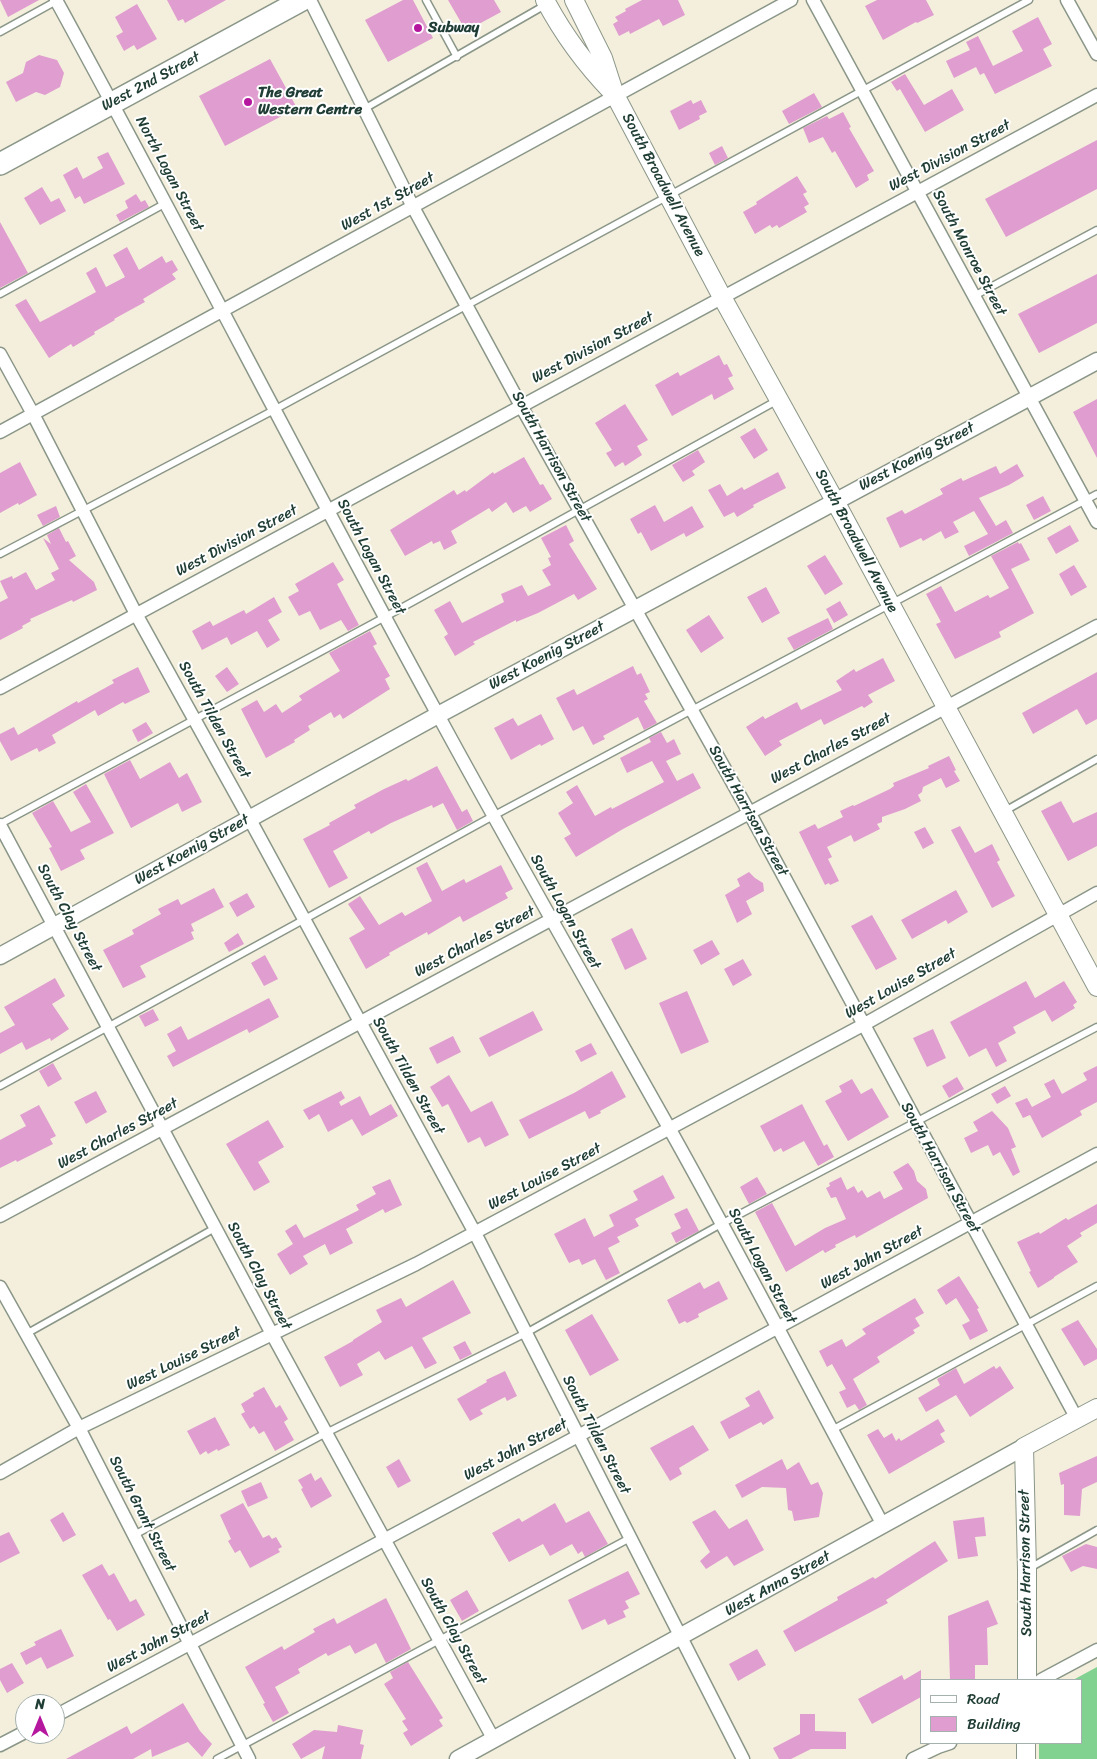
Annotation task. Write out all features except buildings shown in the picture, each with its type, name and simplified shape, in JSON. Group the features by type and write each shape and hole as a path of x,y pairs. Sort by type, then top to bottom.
{"highway":[{"name":"West 2nd Street","path":"0,164 302,0"}],"main road":[{"path":"574,0 603,58 615,95"},
{"path":"549,1 582,59 615,95"},
{"name":"South Broadwell Avenue","path":"615,95 722,297 835,501 1097,987"},
{"name":"West Anna Street","path":"1024,1447 1097,1408"},
{"name":"South Harrison Street","path":"1024,1447 1027,1679"},
{"path":"1026,1744 1026,1759"}],"street":[{"name":"North Logan Street","path":"57,0 222,312"},
{"name":"South Harrison Street","path":"310,0 413,207 521,406 749,812 1077,1419"},
{"name":"West 1st Street","path":"0,432 791,0"},
{"name":"South Monroe Street","path":"813,0 1097,522"},
{"path":"1067,0 1097,54"},
{"name":"West Division Street","path":"0,688 1097,95"},
{"name":"South Logan Street","path":"222,312 493,816 669,1129 883,1525"},
{"name":"South Tilden Street","path":"0,354 136,614 250,818 475,1233 743,1759"},
{"name":"West Koenig Street","path":"0,956 438,715 1097,361"},
{"name":"West Charles Street","path":"0,1216 1097,626"},
{"name":"South Clay Street","path":"0,824 272,1334 494,1740"},
{"name":"West Louise Street","path":"0,1473 80,1428 416,1264 475,1233 863,1025 1097,893"},
{"name":"West John Street","path":"65,1711 578,1436 1097,1154"},
{"name":"South Grant Street","path":"0,1287 80,1428 249,1759"},
{"name":"West Anna Street","path":"458,1759 1024,1447"},
{"path":"1043,1679 1097,1650"},
{"path":"0,1746 15,1738"},
{"path":"913,1759 947,1744"}],"lane":[{"path":"0,32 57,0"},
{"path":"426,0 457,57"},
{"path":"0,554 467,306 1028,0"},
{"path":"364,109 457,57 549,1"},
{"path":"0,294 166,203"},
{"path":"974,296 1097,230"},
{"path":"0,824 385,617 779,399"},
{"path":"0,1086 493,816 1097,494"},
{"path":"1002,813 1097,759"},
{"path":"134,1535 326,1433 526,1332 721,1224 1097,1027"},
{"path":"26,1334 215,1228"},
{"path":"832,1430 1097,1286"},
{"path":"1027,1570 1097,1530"},
{"path":"217,1759 630,1538"}],"green space":[{"path":"1097,1667 1097,1759 1039,1759 1039,1744 1082,1744 1082,1679 1075,1679"}],"place":[{"name":"Subway","path":"418,28"},
{"name":"The Great Western Centre","path":"248,102"}]}
